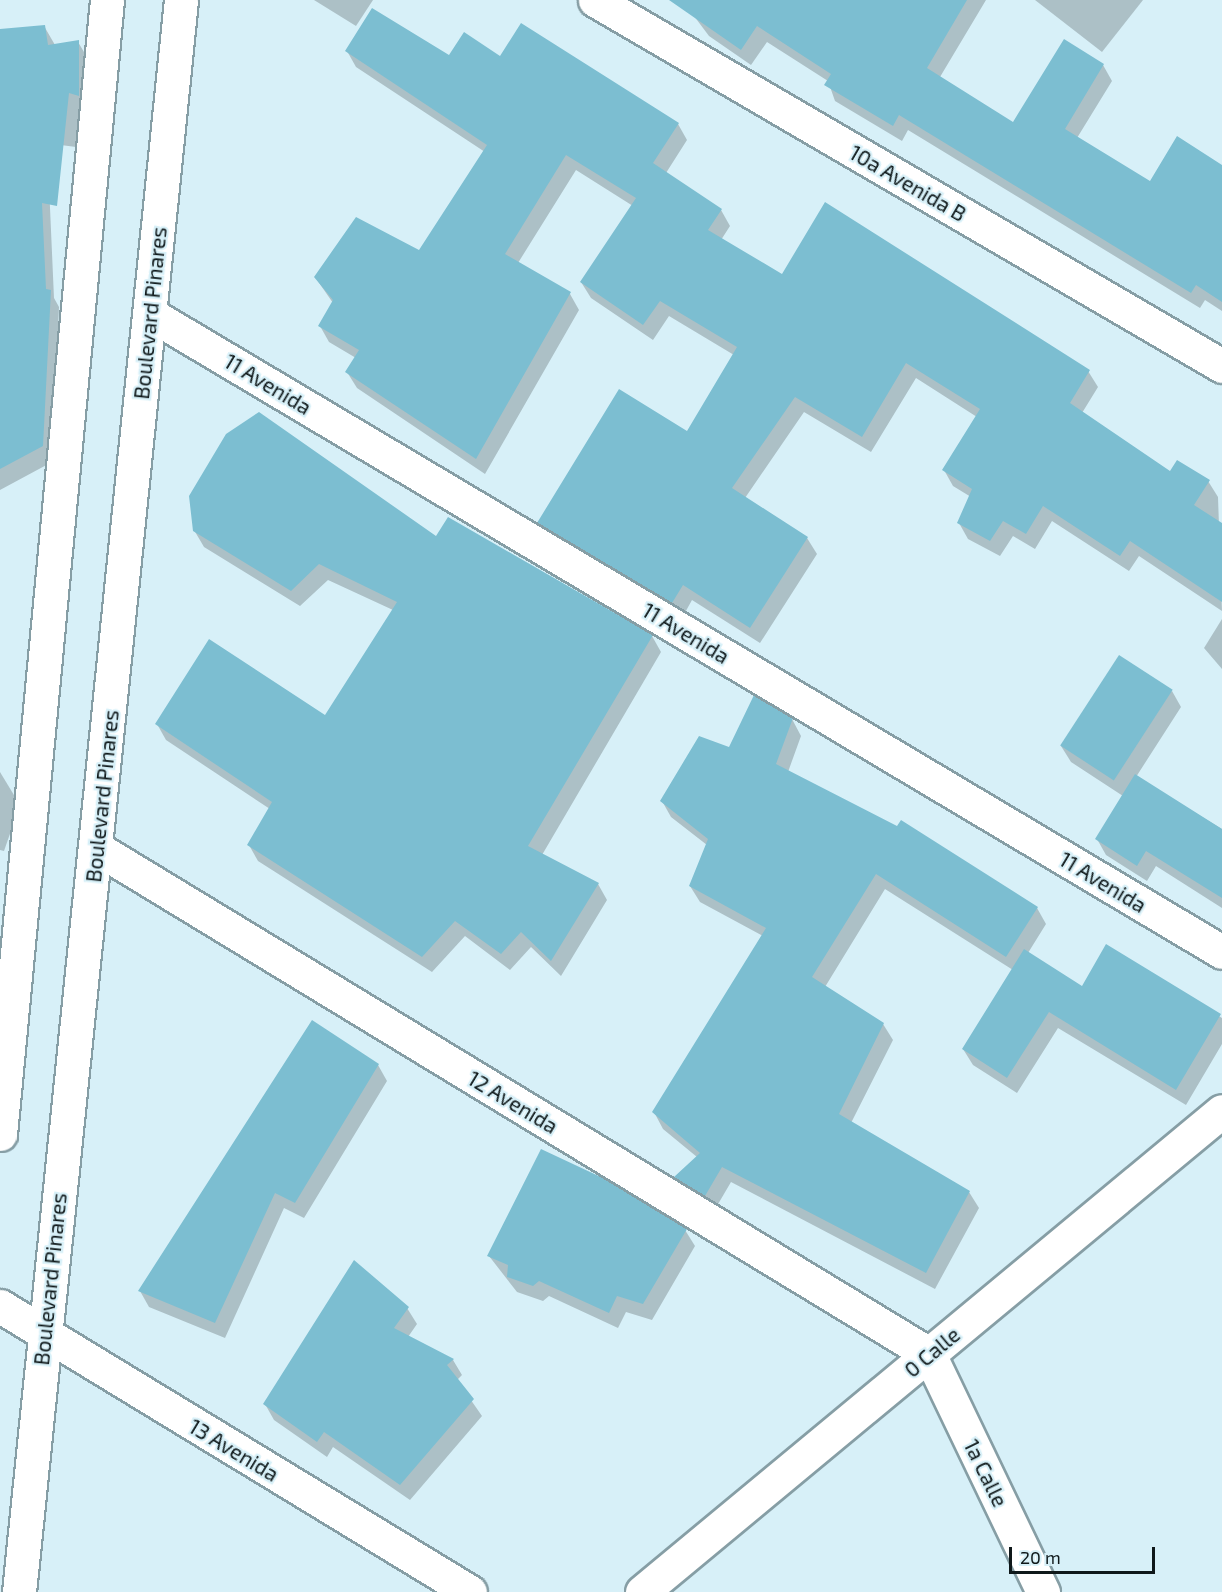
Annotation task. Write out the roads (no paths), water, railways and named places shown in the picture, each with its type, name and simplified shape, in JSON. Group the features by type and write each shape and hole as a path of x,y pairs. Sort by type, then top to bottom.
{"street":[{"path":"0,1134 107,0"},
{"name":"Boulevard Pinares","path":"19,1592 44,1335 98,849 181,0"},
{"name":"10a Avenida B","path":"595,0 1222,366"},
{"name":"11 Avenida","path":"150,314 1222,952"},
{"name":"12 Avenida","path":"98,849 929,1354"},
{"name":"0 Calle","path":"642,1592 1222,1111"},
{"name":"13 Avenida","path":"0,1306 44,1335 470,1592"},
{"name":"1a Calle","path":"929,1354 1043,1592"}]}
